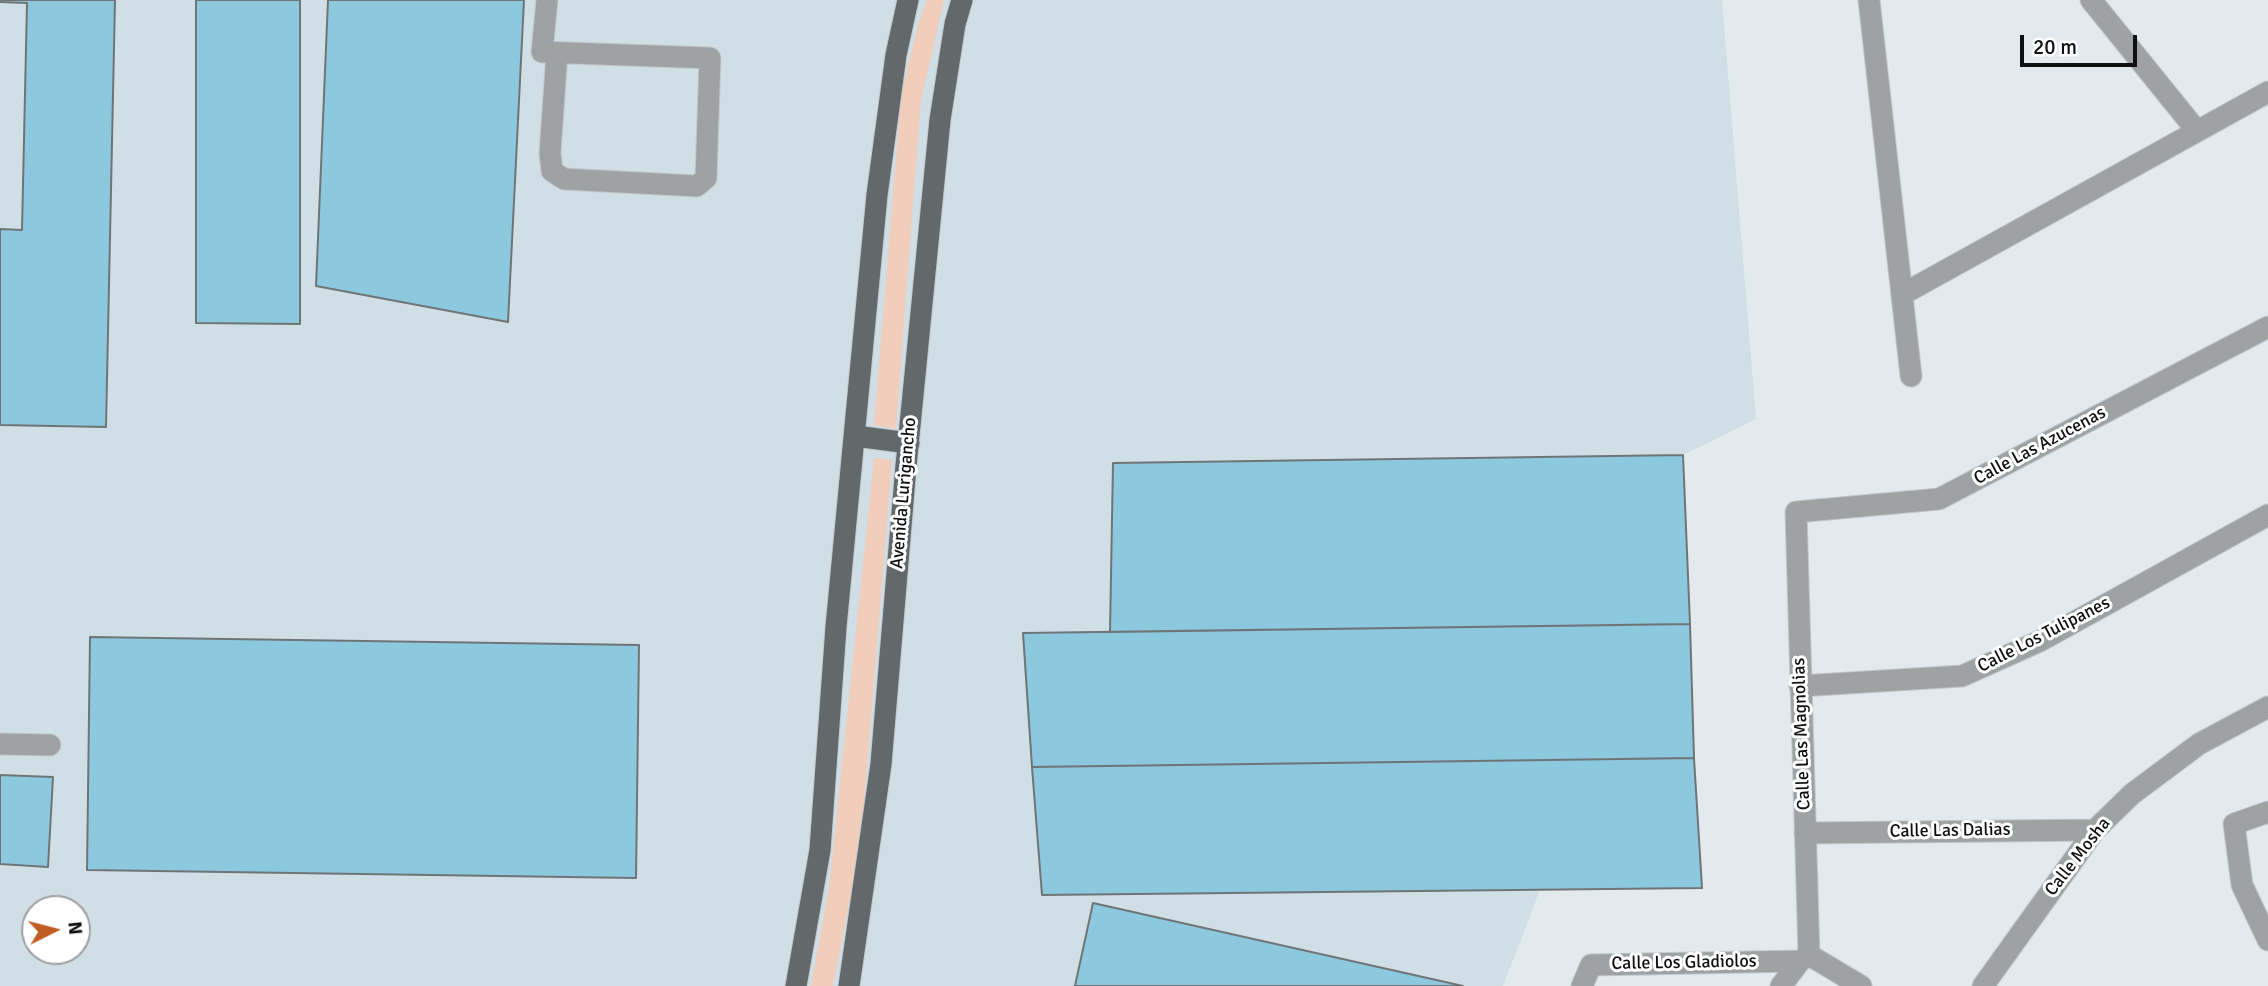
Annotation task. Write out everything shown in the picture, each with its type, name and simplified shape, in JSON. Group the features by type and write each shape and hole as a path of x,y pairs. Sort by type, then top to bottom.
{"main road":[{"path":"796,986 820,849 836,627 877,195 897,55 908,0"},
{"name":"Avenida Lurigancho","path":"849,986 881,764 940,120 962,0"},
{"path":"855,436 909,443"}],"street":[{"path":"547,0 542,52 710,58 706,178 697,186 564,179 552,171 550,153 557,53"},
{"path":"1869,0 1911,376"},
{"path":"2091,0 2197,131"},
{"path":"1903,294 2268,92"},
{"name":"Calle Las Azucenas","path":"1796,512 1939,499 2268,327"},
{"name":"Calle Las Magnolias","path":"1796,512 1805,833 1804,958"},
{"name":"Calle Los Tulipanes","path":"1800,686 1962,677 2040,641 2268,515"},
{"name":"Calle Mosha","path":"1983,986 2095,830 2132,794 2199,744 2268,707"},
{"path":"0,744 50,745"},
{"path":"2268,812 2234,824 2242,885 2268,940"},
{"name":"Calle Las Dalias","path":"1805,833 2095,830"},
{"path":"1780,986 1804,958 1861,986"},
{"name":"Calle Los Gladiolos","path":"1583,986 1591,965 1804,958"}],"shaded area":[{"path":"0,0 1722,0 1756,419 1683,455 1694,758 1702,888 1540,890 1503,986 0,986"},
{"path":"927,0 944,0 921,101 896,429 874,425 901,97 917,29"},
{"path":"874,458 892,460 864,805 854,877 833,986 811,986 829,888"}],"building":[{"path":"0,0 115,0 106,427 0,425 0,229 22,230 27,3"},
{"path":"196,0 300,0 300,324 196,323"},
{"path":"328,0 524,0 508,322 316,286"},
{"path":"1683,455 1690,624 1110,632 1113,463"},
{"path":"1690,624 1694,758 1032,767 1023,633"},
{"path":"90,637 639,645 636,878 87,870"},
{"path":"1694,758 1702,888 1042,895 1032,767"},
{"path":"0,775 53,777 48,867 0,864"},
{"path":"1093,903 1463,986 1075,986"}]}
